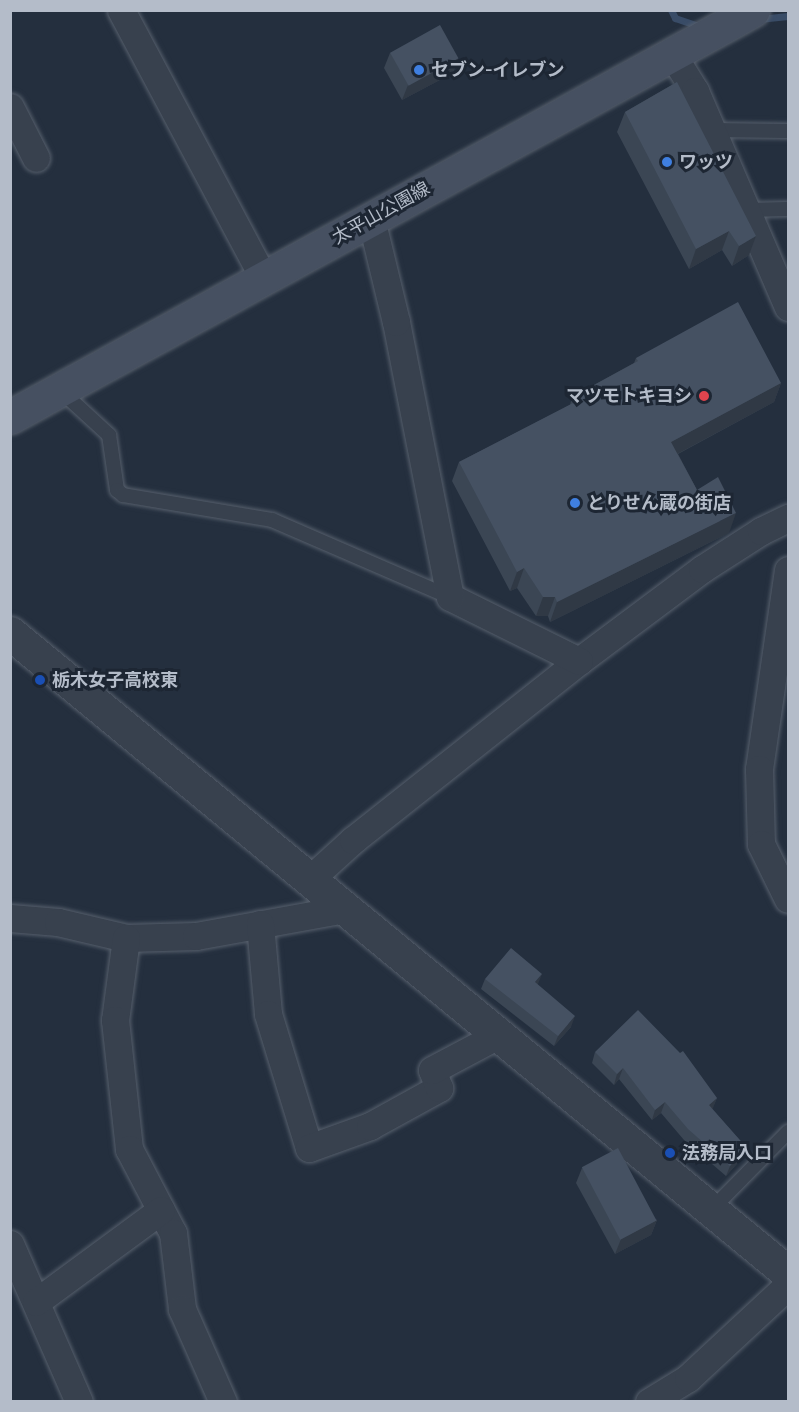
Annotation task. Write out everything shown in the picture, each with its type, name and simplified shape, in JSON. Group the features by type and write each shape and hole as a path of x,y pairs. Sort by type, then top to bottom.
{"main road":[{"name":"太平山公園線","path":"10,417 753,10"}],"street":[{"path":"121,10 263,278"},
{"path":"672,54 695,92 789,307"},
{"path":"10,107 36,158"},
{"path":"371,219 396,322 450,597 579,661"},
{"path":"309,880 353,840 579,661 702,569 761,531 789,518"},
{"path":"789,570 759,769 761,844 789,899"},
{"path":"10,633 789,1273"},
{"path":"10,918 58,922 126,938 196,936 344,909"},
{"path":"260,924 268,1014 309,1148 370,1126 439,1088 432,1070 498,1035"},
{"path":"126,938 115,1020 122,1109 129,1149 173,1233 182,1309 223,1401"},
{"path":"36,1302 161,1210"},
{"path":"10,1244 79,1401"},
{"path":"649,1401 688,1378 789,1285"}],"lane":[{"path":"711,130 789,131"},
{"path":"746,210 789,209"},
{"path":"60,390 110,435 117,489 123,495 272,520 450,597"},
{"path":"711,1210 789,1132"}],"building":[{"path":"440,25 458,58 409,86 390,53"},
{"name":"ワッツ","path":"677,82 756,236 739,246 729,231 696,249 625,112"},
{"name":"とりせん蔵の街店","path":"738,302 781,383 671,442 697,490 718,477 736,513 557,602 555,597 543,597 524,568 517,572 459,462 575,402 572,397 638,361 636,358"},
{"path":"511,948 542,974 535,982 575,1016 558,1036 485,979"},
{"path":"638,1010 680,1053 683,1051 717,1098 709,1105 746,1147 730,1166 688,1129 665,1102 655,1110 623,1068 617,1074 595,1052"},
{"path":"618,1148 656,1220 620,1240 582,1167"}],"waterway":[{"path":"671,10 675,18 698,26"},
{"path":"760,19 788,16"}],"place":[{"name":"セブン-イレブン","path":"419,70"},
{"name":"ワッツ","path":"667,162"},
{"name":"マツモトキヨシ","path":"704,396"},
{"name":"とりせん蔵の街店","path":"575,503"},
{"name":"栃木女子高校東","path":"40,680"},
{"name":"法務局入口","path":"670,1153"}]}
